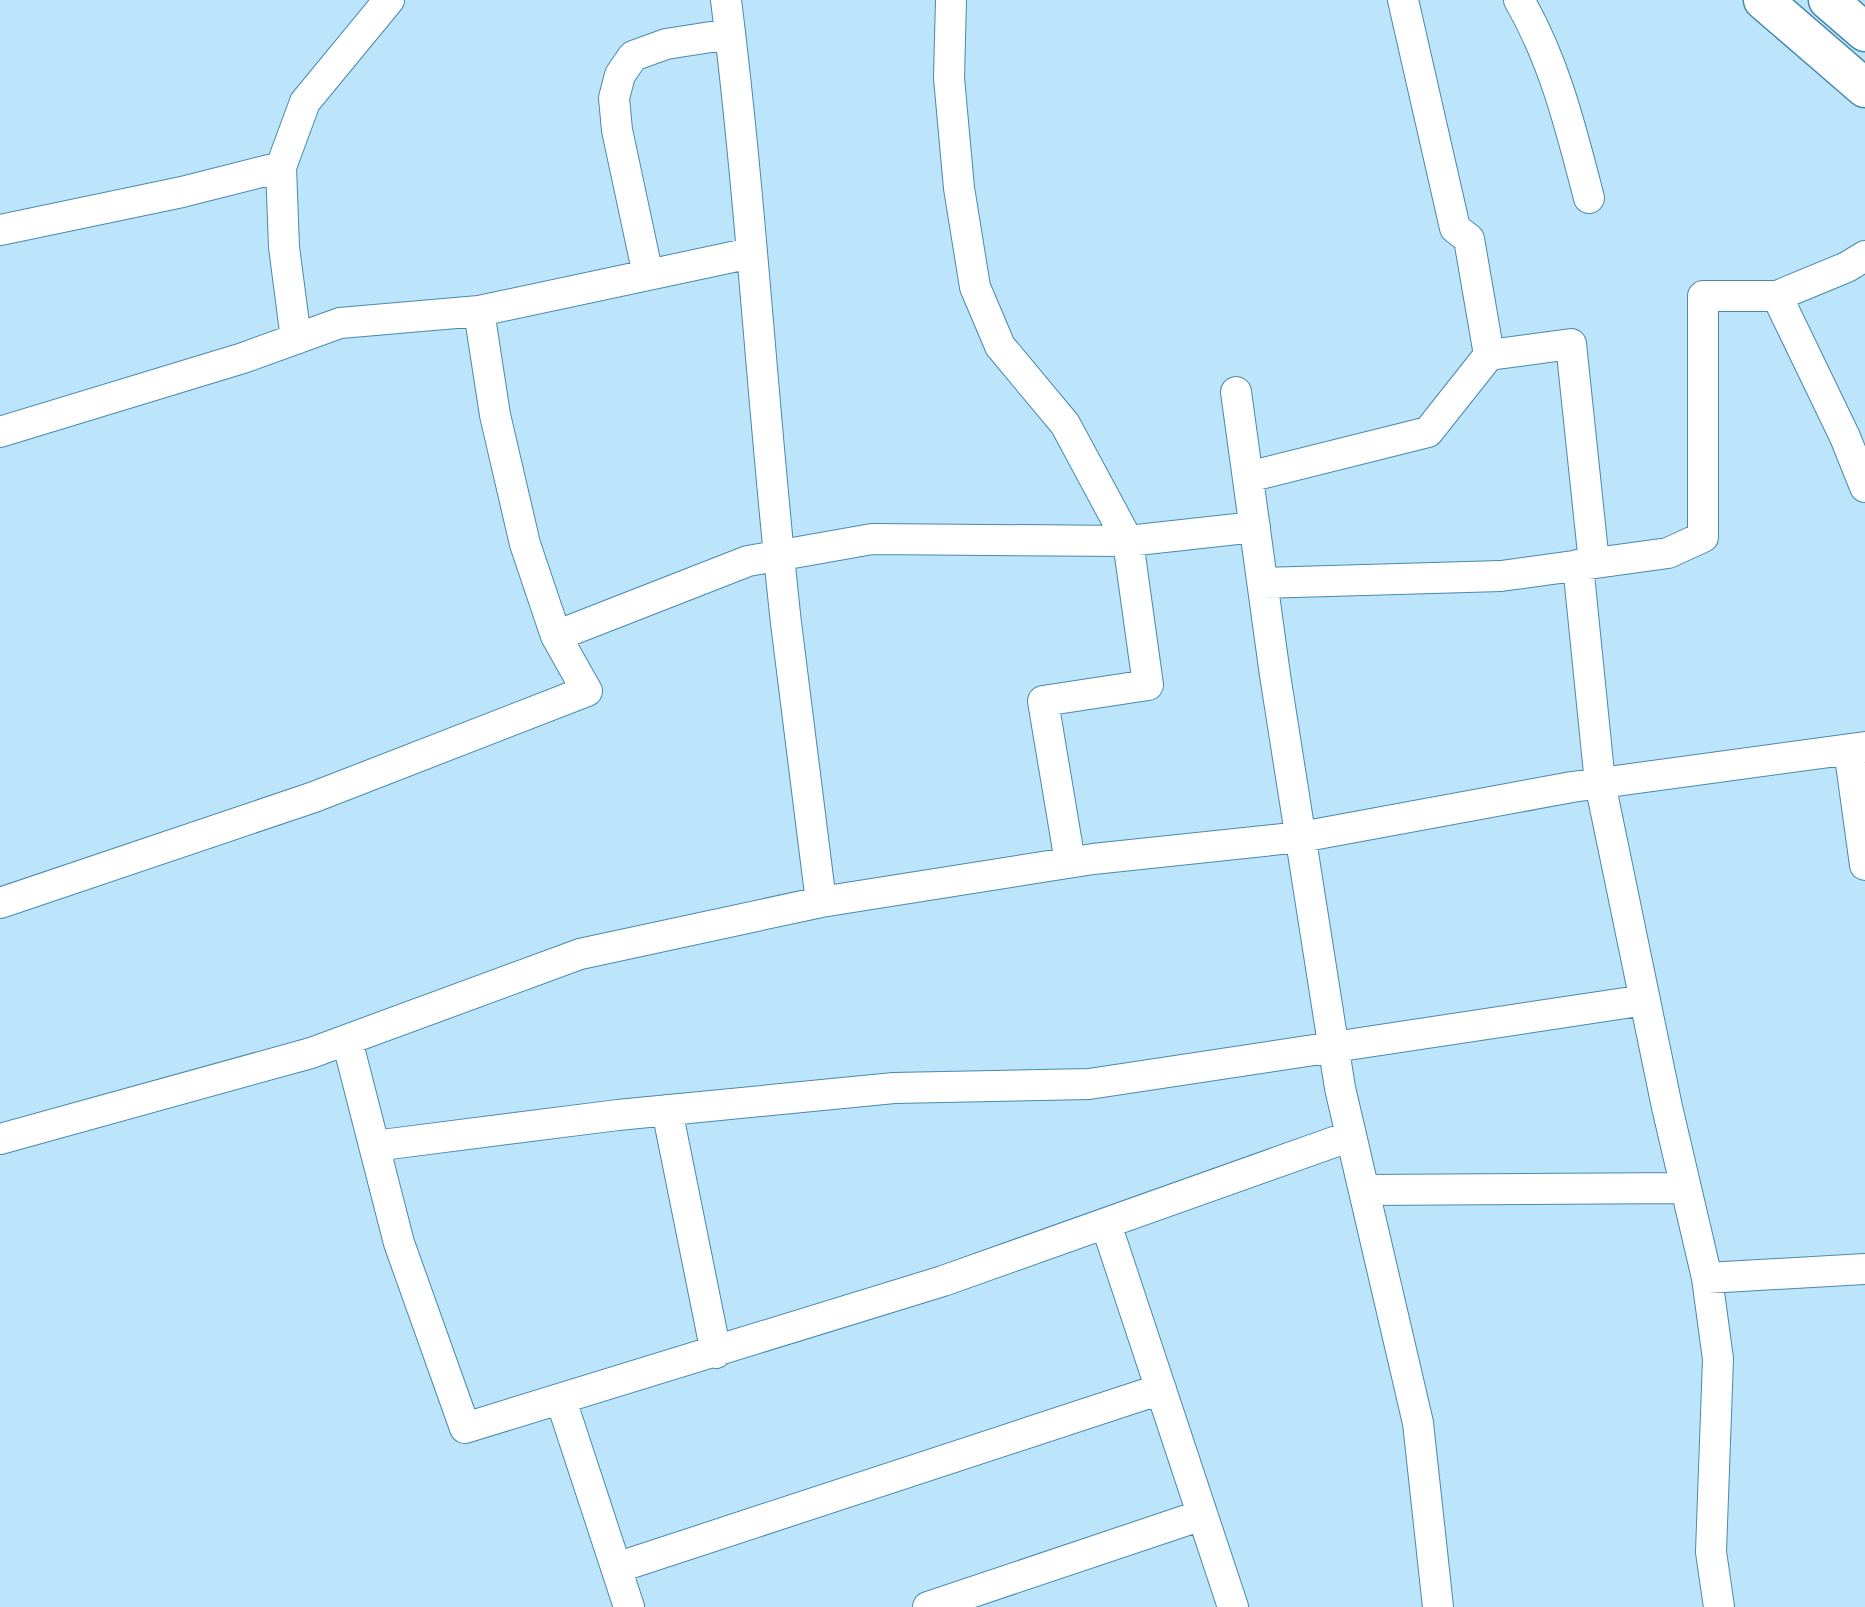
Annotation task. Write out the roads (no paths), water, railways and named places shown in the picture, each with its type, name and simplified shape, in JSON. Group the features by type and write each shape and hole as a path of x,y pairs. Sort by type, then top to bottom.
{"street":[{"path":"296,339 284,247 281,167 305,102 390,0"},
{"path":"726,0 743,134 751,253 781,556 821,902"},
{"path":"951,0 949,78 959,188 975,287 1000,346 1065,424 1128,541 1148,685 1043,701 1070,862"},
{"path":"1403,0 1455,228 1469,239 1489,355"},
{"path":"1519,0 1539,35 1566,107 1589,198"},
{"path":"1763,0 1865,88"},
{"path":"1828,0 1865,32"},
{"path":"648,275 617,130 614,98 620,75 633,56 666,44 730,34"},
{"path":"0,230 94,208 182,192 281,167"},
{"path":"0,432 340,323 479,311 751,253"},
{"path":"1263,583 1501,576 1668,553 1703,537 1703,296 1777,296 1847,267 1865,256"},
{"path":"1777,296 1845,437 1865,487"},
{"path":"0,903 314,797 587,691 556,636 525,544 495,415 479,311"},
{"path":"1248,477 1427,432 1489,355 1571,344 1600,783 1706,1278 1718,1359 1711,1552 1719,1607"},
{"path":"1237,392 1263,583 1334,1046 1351,1136 1418,1423 1438,1607"},
{"path":"556,636 748,561 872,539 1128,541 1255,527"},
{"path":"0,1139 311,1053 580,954 821,902 1070,862 1301,837 1600,783 1857,748 1865,864"},
{"path":"374,1146 667,1110 894,1088 1089,1084 1645,1000"},
{"path":"347,1040 399,1243 465,1428 943,1281 1351,1136"},
{"path":"667,1110 716,1353"},
{"path":"1364,1190 1686,1188"},
{"path":"1106,1224 1233,1607"},
{"path":"1706,1278 1865,1269"},
{"path":"616,1568 1161,1390"},
{"path":"561,1400 629,1607"},
{"path":"928,1607 1202,1515"}]}
